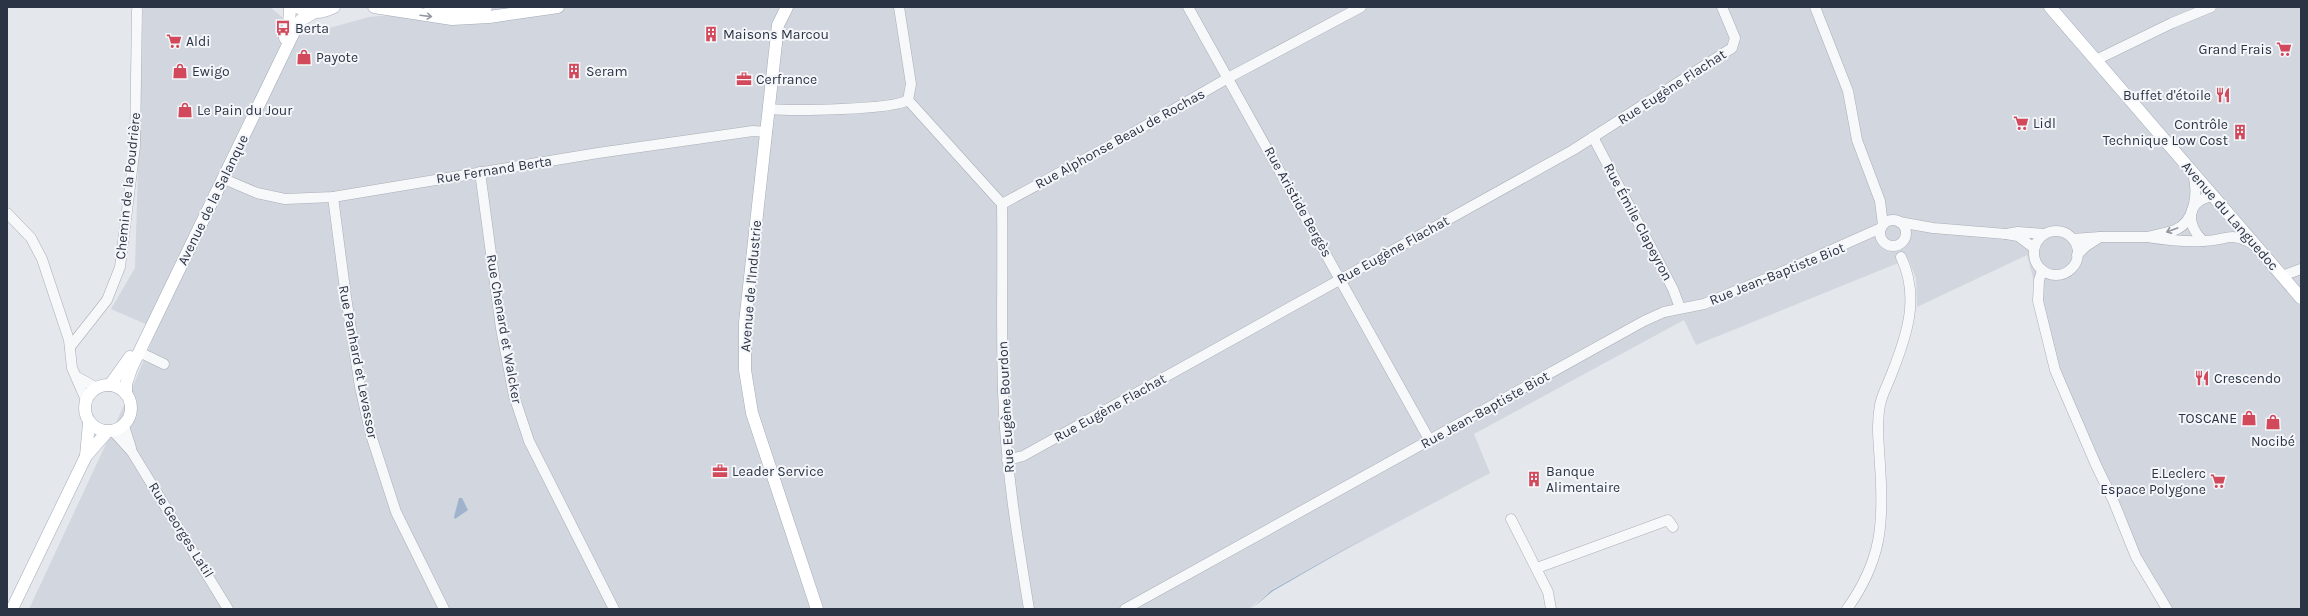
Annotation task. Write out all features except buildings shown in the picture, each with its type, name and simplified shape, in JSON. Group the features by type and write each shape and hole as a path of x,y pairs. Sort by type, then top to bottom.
{"main road":[{"name":"Avenue de la Salanque","path":"110,385 125,366 286,37 289,27 290,7"},
{"path":"297,7 313,13 334,7"},
{"path":"374,7 452,19 489,17 558,7"},
{"path":"430,7 486,7"},
{"name":"Avenue de l'Industrie","path":"775,7 778,25 770,109 745,323 745,370 752,413 817,609"},
{"name":"Avenue de l'Industrie","path":"778,25 786,7"},
{"name":"Avenue du Languedoc","path":"2050,7 2301,298"},
{"name":"Avenue de la Salanque","path":"126,394 128,379 139,352 294,32 301,20 313,13"},
{"path":"86,456 115,430 131,414 131,407 126,394 116,386 110,385 97,388 86,400 85,412 89,423 94,428 115,430"},
{"path":"12,609 86,456 89,423"}],"street":[{"path":"770,109 878,107 901,104 908,100 911,84 899,7"},
{"name":"Rue Aristide Bergès","path":"1188,7 1430,441"},
{"name":"Rue Alphonse Beau de Rochas","path":"1002,204 1132,134 1228,78 1361,7"},
{"name":"Rue Eugène Flachat","path":"1007,460 1023,456 1341,280 1592,137 1732,48 1735,38 1722,7"},
{"path":"1816,7 1848,91 1857,140 1880,201 1885,243 1901,257 1909,278 1912,294 1910,315 1904,339 1880,405 1878,426 1881,526 1878,549 1869,573 1847,609"},
{"path":"2096,60 2172,23 2211,7"},
{"name":"Chemin de la Poudrière","path":"70,347 107,300 120,267 135,146 137,10"},
{"path":"908,100 1002,204"},
{"name":"Rue Fernand Berta","path":"224,179 257,193 285,199 333,197 480,172 753,131 767,132"},
{"name":"Rue Émile Clapeyron","path":"1592,137 1673,289 1680,308"},
{"name":"Rue Chenard et Walcker","path":"480,172 501,328 514,396 529,441 614,609"},
{"path":"2193,174 2196,187 2196,198 2192,210 2191,223 2196,234 2203,241"},
{"path":"2147,237 2176,229 2185,222 2198,202 2213,196"},
{"name":"Rue Panhard et Levassor","path":"333,197 360,387 371,435 396,512 444,609"},
{"path":"1880,201 1904,227 1901,257"},
{"name":"Rue Eugène Bourdon","path":"1002,204 1002,390 1012,509 1029,609"},
{"path":"7,213 31,238 42,259 56,295 70,347 72,368 86,400"},
{"path":"2227,236 2234,219"},
{"path":"1882,227 1888,221 1897,221 1933,228 2006,234 2018,236 2034,248"},
{"name":"Rue Jean-Baptiste Biot","path":"1124,609 1430,441 1644,321 1664,312 1704,304 1858,240 1882,227"},
{"path":"1885,243 1896,245 1915,231 1933,228"},
{"path":"2006,234 2018,232 2044,234 2053,231 2061,231 2073,239 2078,250 2074,266 2067,272 2053,275 2042,271 2035,260 2034,248 2038,240 2044,234"},
{"path":"2073,239 2100,237 2147,237 2217,241 2227,236 2240,237 2257,246"},
{"path":"2077,255 2086,246 2100,237"},
{"name":"Rue Jean-Baptiste Biot","path":"1858,240 1885,243"},
{"path":"2282,276 2301,269"},
{"path":"2042,271 2039,280 2038,301 2055,370 2064,393 2114,500 2136,557 2167,609"},
{"path":"2042,317 2043,292 2046,283 2053,275"},
{"path":"139,352 164,364"},
{"path":"77,378 97,388"},
{"name":"Rue Georges Latil","path":"115,430 132,452 228,609"},
{"path":"1512,518 1548,592 1551,609"},
{"path":"1537,568 1668,520 1673,527"}],"shaded area":[{"path":"143,7 270,7 304,35 369,17 480,7 2301,7 2301,609 2169,609 2129,540 2059,376 2027,255 1917,307 1916,278 1908,259 1696,345 1684,320 1474,434 1490,473 1274,588 1249,609 29,609 133,386 157,329 111,309 135,268"}],"water":[{"path":"459,498 462,498 468,510 455,519 454,517"},
{"path":"1370,535 1273,591 1251,609 1272,590"}],"place":[{"name":"Berta","path":"283,28"},
{"name":"Maisons Marcou","path":"711,34"},
{"name":"Aldi","path":"174,41"},
{"name":"Grand Frais","path":"2284,49"},
{"name":"Payote","path":"304,57"},
{"name":"Ewigo","path":"180,71"},
{"name":"Seram","path":"574,71"},
{"name":"Cerfrance","path":"744,79"},
{"name":"Buffet d'étoile","path":"2223,95"},
{"name":"Le Pain du Jour","path":"185,110"},
{"name":"Lidl","path":"2021,123"},
{"name":"Contrôle Technique Low Cost","path":"2240,132"},
{"name":"Crescendo","path":"2202,378"},
{"name":"TOSCANE","path":"2249,418"},
{"name":"Nocibé","path":"2273,422"},
{"name":"Leader Service","path":"720,471"},
{"name":"Banque Alimentaire","path":"1534,479"},
{"name":"E.Leclerc Espace Polygone","path":"2218,481"}]}
